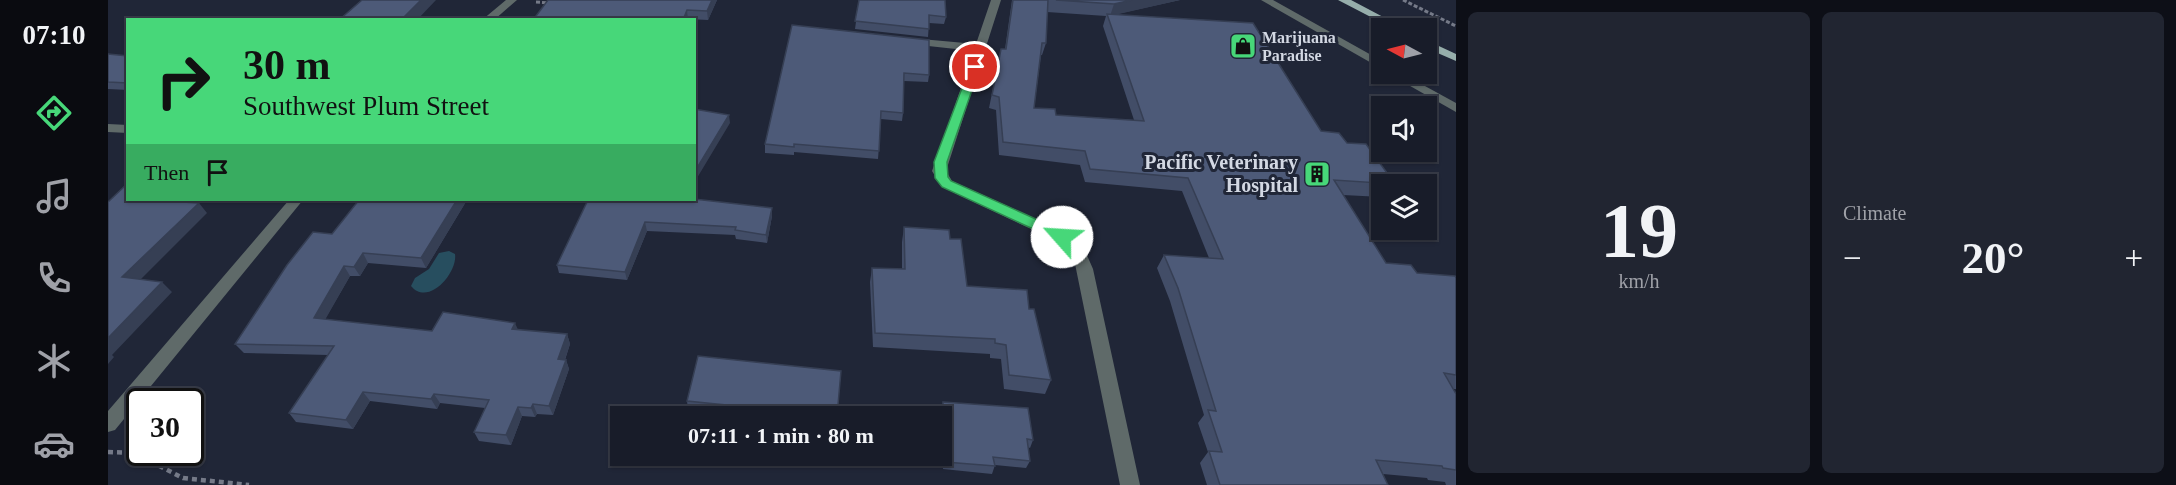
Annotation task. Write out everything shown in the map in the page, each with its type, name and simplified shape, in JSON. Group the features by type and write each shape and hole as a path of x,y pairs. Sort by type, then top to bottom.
{"main road":[{"path":"1343,0 1379,18"},
{"path":"1437,48 1456,58"}],"street":[{"path":"490,18 512,0"},
{"path":"996,0 940,162 942,178 947,184 1053,231 1071,244 1081,257 1130,485"},
{"path":"1266,0 1371,60"},
{"path":"903,40 981,48"},
{"path":"1413,84 1456,108"},
{"path":"108,128 126,129"},
{"path":"108,424 295,201"}],"path":[{"path":"1403,0 1456,26"},
{"path":"536,2 557,3"},
{"path":"108,452 134,453 183,478 249,485"}],"water":[{"path":"449,251 455,254 455,262 447,278 440,285 425,293 411,286 415,278 429,269 439,253"}],"building":[{"path":"362,0 421,0 403,18 341,18"},
{"path":"548,0 712,0 707,11 687,10 684,18 534,18"},
{"path":"859,0 945,0 946,17 929,15 929,29 855,21"},
{"path":"1013,0 1048,0 1046,43 1042,43 1034,108 1055,109 1056,115 1144,121 1107,14 1253,23 1321,131 1339,133 1347,143 1366,144 1371,151 1371,162 1379,162 1388,174 1371,174 1371,182 1334,180 1386,263 1411,265 1417,273 1455,276 1456,278 1456,375 1444,373 1456,394 1456,470 1442,466 1376,460 1388,485 1220,485 1209,451 1222,452 1208,410 1216,411 1178,288 1164,255 1223,259 1188,178 1090,169 1085,151 1003,142 999,97 992,95 1001,49 1006,49"},
{"path":"1056,0 1132,0 1114,4"},
{"path":"792,25 929,40 929,75 904,73 903,113 881,111 879,151 765,144"},
{"path":"108,54 126,56 126,83 108,82"},
{"path":"696,109 729,115 696,170"},
{"path":"126,185 126,201 199,203 122,277 162,282 108,338 108,202"},
{"path":"696,199 772,208 766,235 735,230 736,227 645,222 625,272 557,265 588,201"},
{"path":"358,201 456,201 421,258 363,253 354,267 344,266 314,318 432,331 443,312 515,323 512,329 567,334 558,359 566,360 549,406 533,404 531,408 518,407 506,435 474,432 489,400 434,394 431,399 363,392 346,420 289,413 334,346 235,344 287,265 313,232 332,234"},
{"path":"904,227 949,230 950,239 961,239 967,286 1027,290 1029,309 1034,309 1051,380 1009,375 1006,345 995,343 995,339 875,333 872,268 905,269"},
{"path":"698,356 841,371 838,406 737,406 687,401"},
{"path":"943,402 1028,408 1033,440 1027,439 1030,461 993,457 995,466 952,463 952,406 943,406"}],"place":[{"name":"Marijuana Paradise","path":"1243,46"},
{"name":"Pacific Veterinary Hospital","path":"1317,174"}],"route":[{"path":"975,67 940,162 939,171 942,178 947,184 1062,237"}]}
